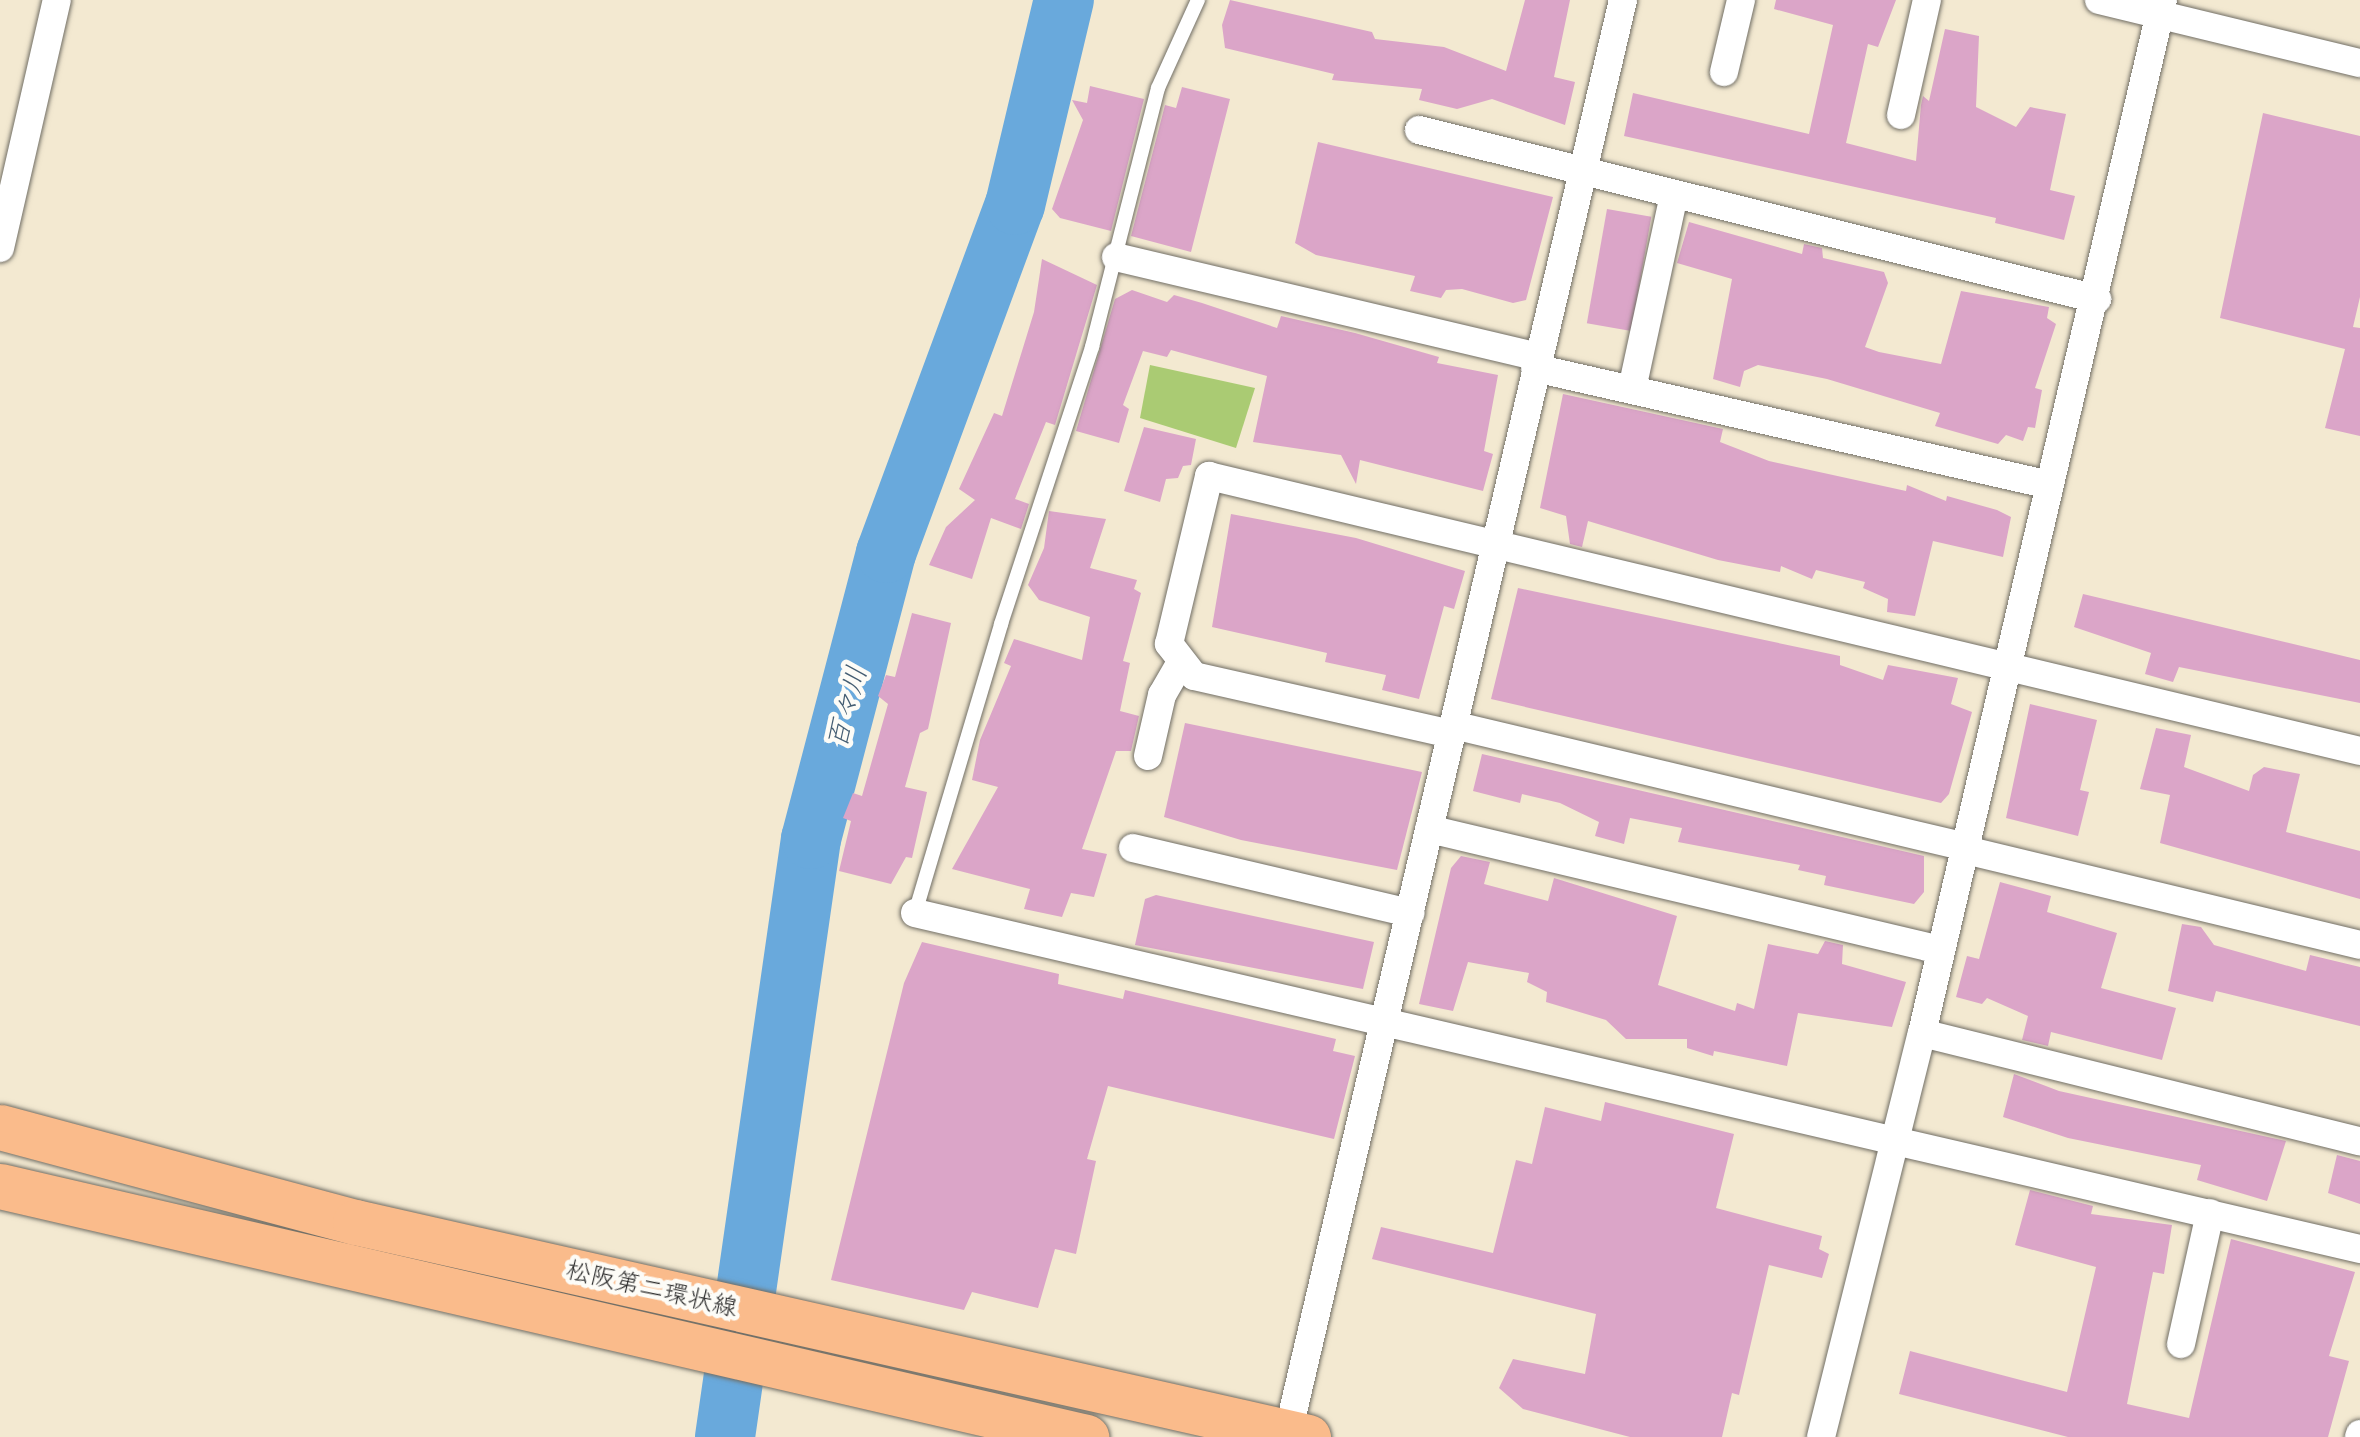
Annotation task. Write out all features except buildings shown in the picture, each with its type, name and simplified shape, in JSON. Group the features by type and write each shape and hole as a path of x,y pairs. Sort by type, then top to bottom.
{"main road":[{"name":"松阪第二環状線","path":"0,1128 355,1222 1294,1435"},
{"name":"松阪第二環状線","path":"0,1186 1086,1437"}],"street":[{"path":"0,248 57,0"},
{"path":"1294,1435 1493,545 1624,0"},
{"path":"1724,72 1740,0"},
{"path":"1901,116 1928,0"},
{"path":"2099,0 2162,7 2360,63"},
{"path":"1821,1437 1922,1033 2097,299 2162,7"},
{"path":"1419,130 1554,159 1582,174 2097,299"},
{"path":"1632,389 1674,196"},
{"path":"1116,258 1632,389 2050,485"},
{"path":"2360,751 1208,476 1170,644 1194,676 1452,730 1966,848 2360,945"},
{"path":"1148,756 1162,695 1182,661"},
{"path":"1430,829 1940,950"},
{"path":"1133,848 1411,913"},
{"path":"916,913 2360,1249"},
{"path":"1922,1033 2360,1141"},
{"path":"2182,1344 2210,1213"}],"lane":[{"path":"916,913 1116,258 1158,88 1198,0"}],"green space":[{"path":"1150,365 1255,388 1236,448 1140,418"}],"waterway":[{"name":"百々川","path":"725,1437 811,839 886,553 1015,205 1064,0"}]}
